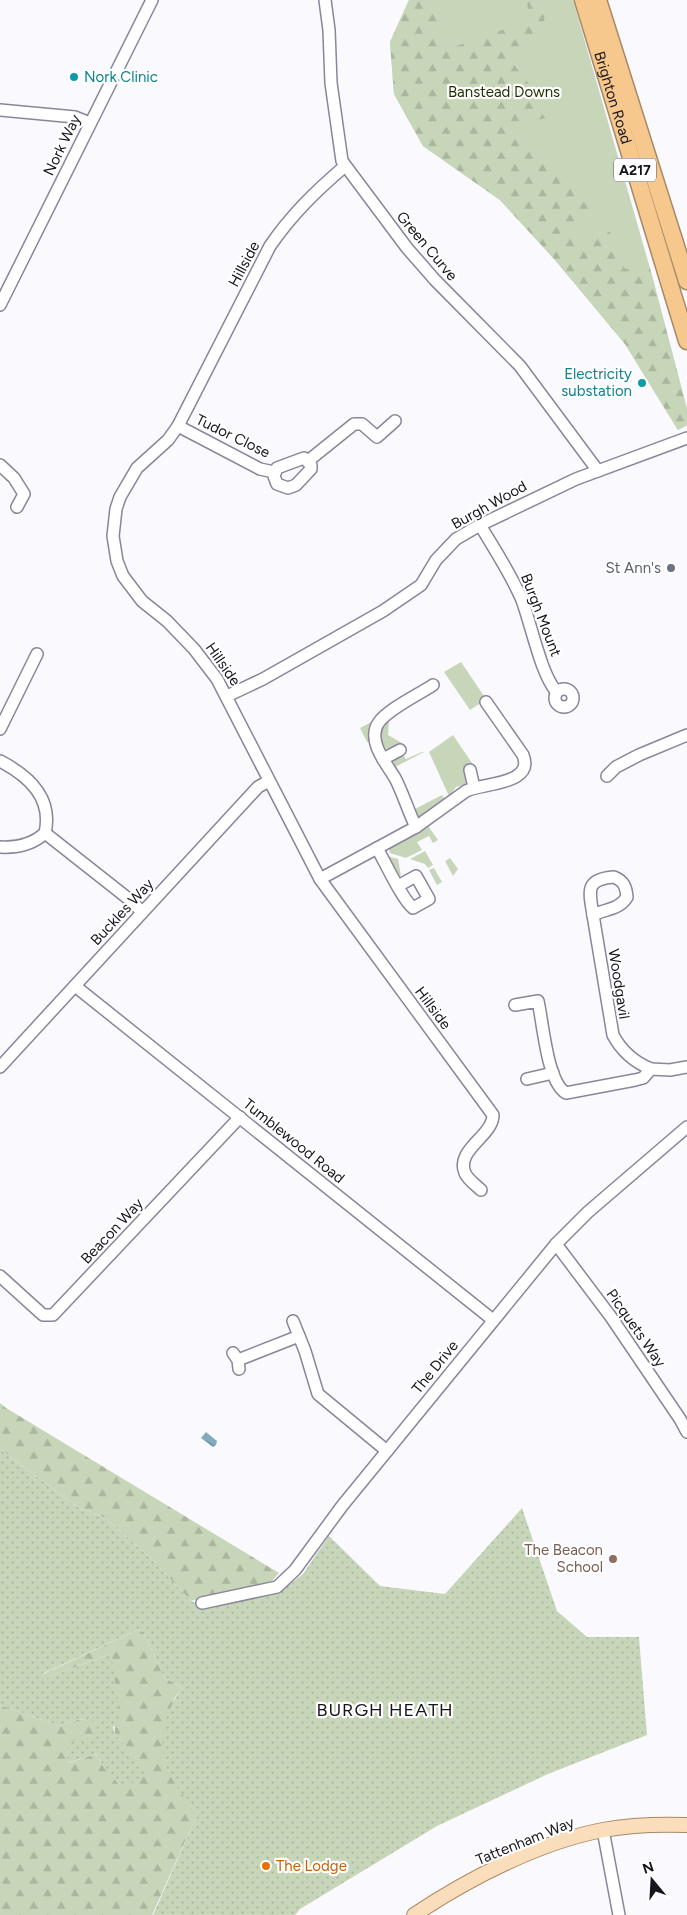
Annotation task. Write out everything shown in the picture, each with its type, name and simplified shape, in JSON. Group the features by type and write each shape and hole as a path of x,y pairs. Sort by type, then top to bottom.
{"highway":[{"name":"Brighton Road","path":"583,0 687,341"},
{"name":"Brighton Road","path":"598,0 687,281"}],"main road":[{"name":"Tattenham Way","path":"414,1915 429,1911 519,1858 558,1842 603,1830 662,1824 687,1825"}],"street":[{"name":"Nork Way","path":"0,304 152,0"},
{"name":"Green Curve","path":"325,0 328,16 332,92 339,152 345,166 435,280 520,366 598,471"},
{"path":"0,110 81,118 90,123"},
{"name":"Hillside","path":"345,166 292,214 270,246 178,426 168,440 137,468 126,484 116,509 114,549 123,576 132,590 194,649 227,696 320,879 493,1115 491,1124 469,1152 464,1164 467,1176 481,1190"},
{"path":"308,460 354,424 362,424 376,437 395,421"},
{"name":"Tudor Close","path":"178,426 260,469 274,472 296,460 304,458 311,465 309,473 292,487 280,486 275,480 274,472"},
{"name":"Burgh Wood","path":"227,696 263,679 383,611 421,585 436,560 456,539 480,525 542,494 687,438"},
{"path":"0,465 14,478 24,494 17,507"},
{"name":"Burgh Mount","path":"480,525 515,585 531,625 549,682 556,691"},
{"path":"0,729 37,654"},
{"path":"416,827 394,778 383,759 375,733 378,724 386,716 433,685"},
{"path":"320,879 416,827 474,787 512,780 525,765 523,755 486,702"},
{"path":"607,776 616,767 639,755 687,735"},
{"path":"383,759 400,750"},
{"path":"0,761 26,777 36,786 45,807 47,819 45,834 36,841 24,845 0,847"},
{"path":"470,770 474,787"},
{"name":"Buckles Way","path":"0,1067 258,788 269,781"},
{"path":"45,834 130,900 142,912"},
{"path":"377,848 398,886"},
{"name":"Woodgavil","path":"593,915 612,1035 618,1045 632,1059 651,1069"},
{"name":"Tumblewood Road","path":"75,986 493,1320"},
{"path":"515,1005 538,1001 554,1078 560,1089 574,1093 643,1078 651,1069 670,1070 687,1067"},
{"path":"527,1079 554,1078"},
{"name":"Beacon Way","path":"0,1276 43,1315 54,1315 240,1117"},
{"name":"The Drive","path":"202,1603 277,1587 295,1570 386,1450 556,1244 588,1212 687,1127"},
{"name":"Picquets Way","path":"556,1244 611,1317 687,1432"},
{"path":"293,1321 318,1394 386,1450"},
{"path":"237,1361 299,1336"},
{"path":"603,1830 619,1915"}],"green space":[{"name":"Banstead Downs","path":"409,0 573,0 650,268 687,409 687,425 678,430 625,344 555,260 500,200 423,146 394,94 390,42"},
{"name":"Banstead Downs","path":"409,0 435,0 442,51 531,20 526,0 545,0 544,28 508,57 554,116 513,126 592,207 571,237 610,232 625,269 650,268 687,409 687,425 678,430 625,344 555,260 500,200 423,146 394,94 390,42"},
{"path":"461,662 486,699 470,710 444,672"},
{"path":"375,720 373,742 367,742 360,728"},
{"path":"385,720 389,722 388,735 402,743 385,749 380,739"},
{"path":"453,735 472,763 464,766 466,784 456,787 449,796 429,752"},
{"path":"424,752 395,767 393,764 394,760 404,756 406,759"},
{"path":"442,795 445,800 421,818 417,817 413,810"},
{"path":"428,826 438,840 433,843 429,836 417,842 422,850 406,858 390,853 389,849"},
{"path":"425,851 433,865 428,868 425,864 410,859"},
{"path":"387,856 398,859 401,876 394,872"},
{"path":"450,858 458,869 453,876 445,861"},
{"path":"434,868 442,882 437,885 429,870"},
{"path":"0,1403 279,1573 272,1581 191,1601 151,1558 105,1518 76,1506 0,1449"},
{"path":"0,1449 76,1506 105,1518 151,1558 191,1601 201,1605 280,1592 303,1574 329,1536 380,1586 445,1594 522,1508 557,1611 587,1637 639,1637 647,1735 548,1774 437,1826 300,1909 295,1915 153,1915 197,1815 170,1775 164,1758 164,1727 171,1706 182,1688 164,1677 144,1632 137,1630 42,1674 46,1678 111,1654 121,1723 113,1727 115,1734 148,1773 123,1789 105,1769 96,1754 67,1763 69,1741 97,1737 97,1723 80,1719 59,1726 0,1705"},
{"path":"137,1630 144,1632 164,1677 182,1688 174,1699 167,1769 197,1815 152,1915 0,1915 0,1705 59,1726 80,1719 98,1723 97,1737 68,1763 96,1754 105,1769 147,1773 115,1734 111,1654 46,1678 41,1675"}],"water":[{"path":"206,1432 217,1441 213,1447 201,1438"}],"place":[{"name":"Nork Clinic","path":"74,77"},
{"name":"Electricity substation","path":"642,383"},
{"name":"St Ann's","path":"671,568"},
{"name":"The Beacon School","path":"613,1559"},
{"name":"The Lodge","path":"266,1866"}],"district":[{"name":"BURGH HEATH","path":"385,1710"}]}
